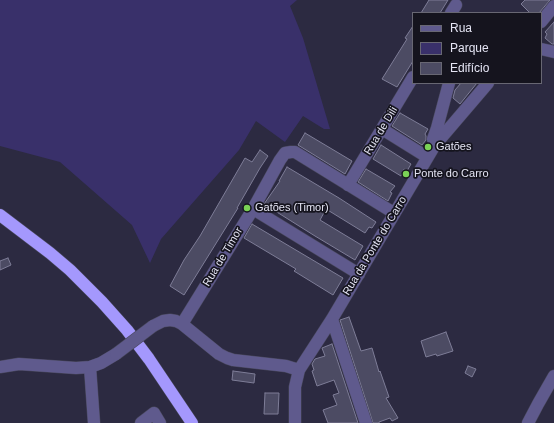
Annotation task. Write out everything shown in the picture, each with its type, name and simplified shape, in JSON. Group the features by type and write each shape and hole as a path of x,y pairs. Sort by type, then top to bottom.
{"highway":[{"path":"0,215 70,270 102,302 127,330 149,359 192,423"}],"street":[{"path":"542,21 554,6"},
{"path":"542,49 554,52"},
{"name":"Rua de Dili","path":"348,184 412,79"},
{"path":"435,145 433,139 449,84"},
{"name":"Rua da Ponte do Carro","path":"295,423 295,387 299,370 332,319 427,157 435,145 487,84"},
{"path":"382,129 427,157"},
{"name":"Rua de Timor","path":"182,324 253,209 285,153 296,152 394,213"},
{"path":"253,209 359,274"},
{"path":"332,319 366,423"},
{"path":"0,367 19,364 76,368 90,367 101,363 116,354 153,326 163,321 170,320 182,324 219,354 233,360 286,366 299,370"},
{"path":"90,367 94,423"},
{"path":"528,423 554,376"},
{"path":"141,423 154,413 160,423"}],"green space":[{"path":"0,0 297,0 290,6 303,38 330,129 324,129 303,116 285,142 256,121 239,150 161,239 150,263 132,225 60,162 0,146"}],"building":[{"path":"429,0 448,0 441,12 422,12"},
{"path":"525,0 550,0 540,12 529,12 521,4"},
{"path":"554,22 554,44 552,44 545,38 547,34 545,32"},
{"path":"412,28 412,63 397,87 382,79 407,39 405,38"},
{"path":"460,84 476,84 460,104 453,98 455,90"},
{"path":"400,113 428,129 425,134 426,140 422,145 392,126"},
{"path":"305,133 352,161 345,174 298,145"},
{"path":"381,145 411,164 407,171 404,169 401,176 373,159"},
{"path":"260,150 268,156 238,208 184,295 170,286 245,158 252,162"},
{"path":"287,167 376,222 372,228 369,227 365,233 326,209 320,220 363,246 355,260 264,204 280,181"},
{"path":"366,169 395,186 390,192 392,193 388,201 358,182"},
{"path":"252,224 343,278 333,295 294,271 296,269 244,238"},
{"path":"8,258 11,265 0,270 0,261"},
{"path":"349,317 361,351 372,348 379,372 380,371 389,397 386,398 398,418 392,421 390,418 379,423 373,423 340,320"},
{"path":"446,332 453,351 437,356 436,354 426,357 421,341"},
{"path":"332,344 358,423 328,423 323,410 337,405 333,395 339,393 334,380 317,386 312,371 314,370 312,364 315,359 325,356 322,348"},
{"path":"468,366 476,369 472,377 465,373"},
{"path":"233,371 255,374 254,383 232,380"},
{"path":"265,393 279,393 278,414 264,414"}],"place":[{"name":"Gatões","path":"428,147"},
{"name":"Ponte do Carro","path":"406,174"},
{"name":"Gatões (Timor)","path":"247,208"}]}
